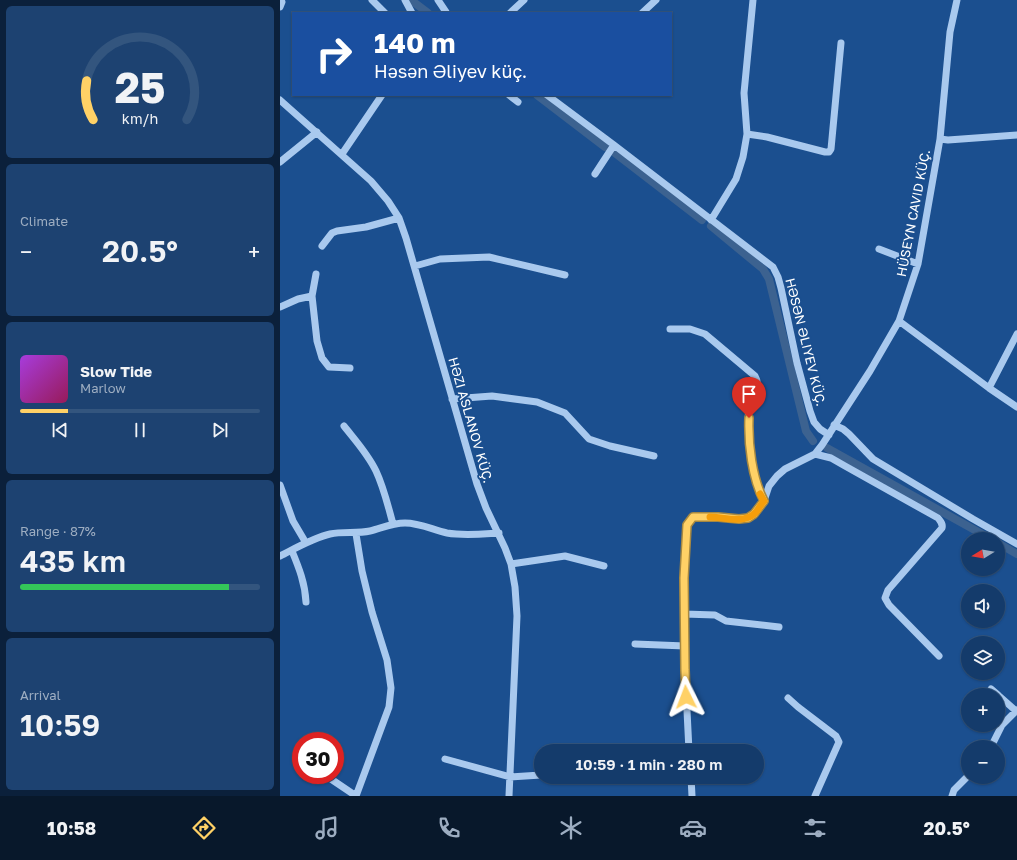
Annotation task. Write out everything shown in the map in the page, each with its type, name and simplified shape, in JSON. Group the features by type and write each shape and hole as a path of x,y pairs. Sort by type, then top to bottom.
{"street":[{"path":"280,7 282,2 281,0"},
{"path":"372,0 384,12"},
{"path":"405,0 411,12"},
{"path":"438,0 446,12"},
{"path":"511,12 524,0"},
{"path":"643,12 656,0"},
{"path":"711,220 736,179 743,157 747,134 744,93 753,0"},
{"name":"HÜSEYN CAVID KÜÇ.","path":"815,454 870,371 900,321 918,264 940,139 950,32 957,0"},
{"path":"747,134 829,152 831,149 841,43"},
{"path":"342,154 381,96"},
{"path":"510,96 518,102"},
{"name":"HƏSƏN ƏLIYEV KÜÇ.","path":"553,96 614,145 773,267 778,277 797,363 810,412 814,422 828,435"},
{"name":"HƏZI ASLANOV KÜÇ.","path":"280,100 371,180 388,201 399,218 415,266 477,484 486,508 499,533 510,564 515,587 517,616 508,796"},
{"path":"280,162 317,132"},
{"path":"940,139 948,140 1017,135"},
{"path":"595,174 614,145"},
{"path":"322,246 332,233 337,231 366,227 399,218"},
{"path":"879,248 918,264"},
{"path":"415,266 440,259 489,256 565,275"},
{"path":"316,274 312,296 317,341 322,358 329,366 350,368"},
{"path":"280,307 298,299 312,296"},
{"path":"900,321 988,388 1017,407"},
{"path":"670,329 690,329 705,334 755,376 758,382 758,387 750,404 748,431 759,492 764,501"},
{"path":"988,388 1017,334"},
{"path":"452,399 492,396 537,402 565,413 589,439 610,446 654,456"},
{"path":"834,425 843,429 873,459 1017,544"},
{"path":"344,426 360,445 376,470 387,500 393,524"},
{"path":"690,744 684,614 684,578 687,525 693,517 748,518 754,514 764,501 769,486 777,476 785,469 815,454 831,458 941,521 942,528 888,590 885,598 889,605 939,656"},
{"path":"280,485 293,521 306,543"},
{"path":"280,556 306,543 331,534 356,534 393,524 414,524 446,533 460,535 499,533"},
{"path":"338,784 356,796 389,707 391,688 387,660 367,591 356,534"},
{"path":"292,550 302,576 306,602"},
{"path":"510,564 565,556 604,566"},
{"path":"684,614 715,614 726,621 779,627"},
{"path":"635,644 685,646"},
{"path":"788,698 798,708 836,736 839,742 815,796"},
{"path":"994,740 1002,725 1016,711 1005,701"},
{"path":"446,759 510,777 534,775"},
{"path":"952,796 954,790 961,783"},
{"path":"691,784 692,796"}],"waterway":[{"path":"411,0 427,12"},
{"path":"538,96 605,147"},
{"path":"615,153 702,220"},
{"path":"711,226 763,269 769,279 806,431 813,441"},
{"path":"827,448 978,532"},
{"path":"1005,547 1017,554"}],"slow traffic":[{"path":"710,517 739,519 748,518 754,514 764,501 760,494"}],"route":[{"path":"686,697 684,578 687,525 693,517 748,518 754,514 764,501 759,492 751,457 748,431 749,418"}]}
